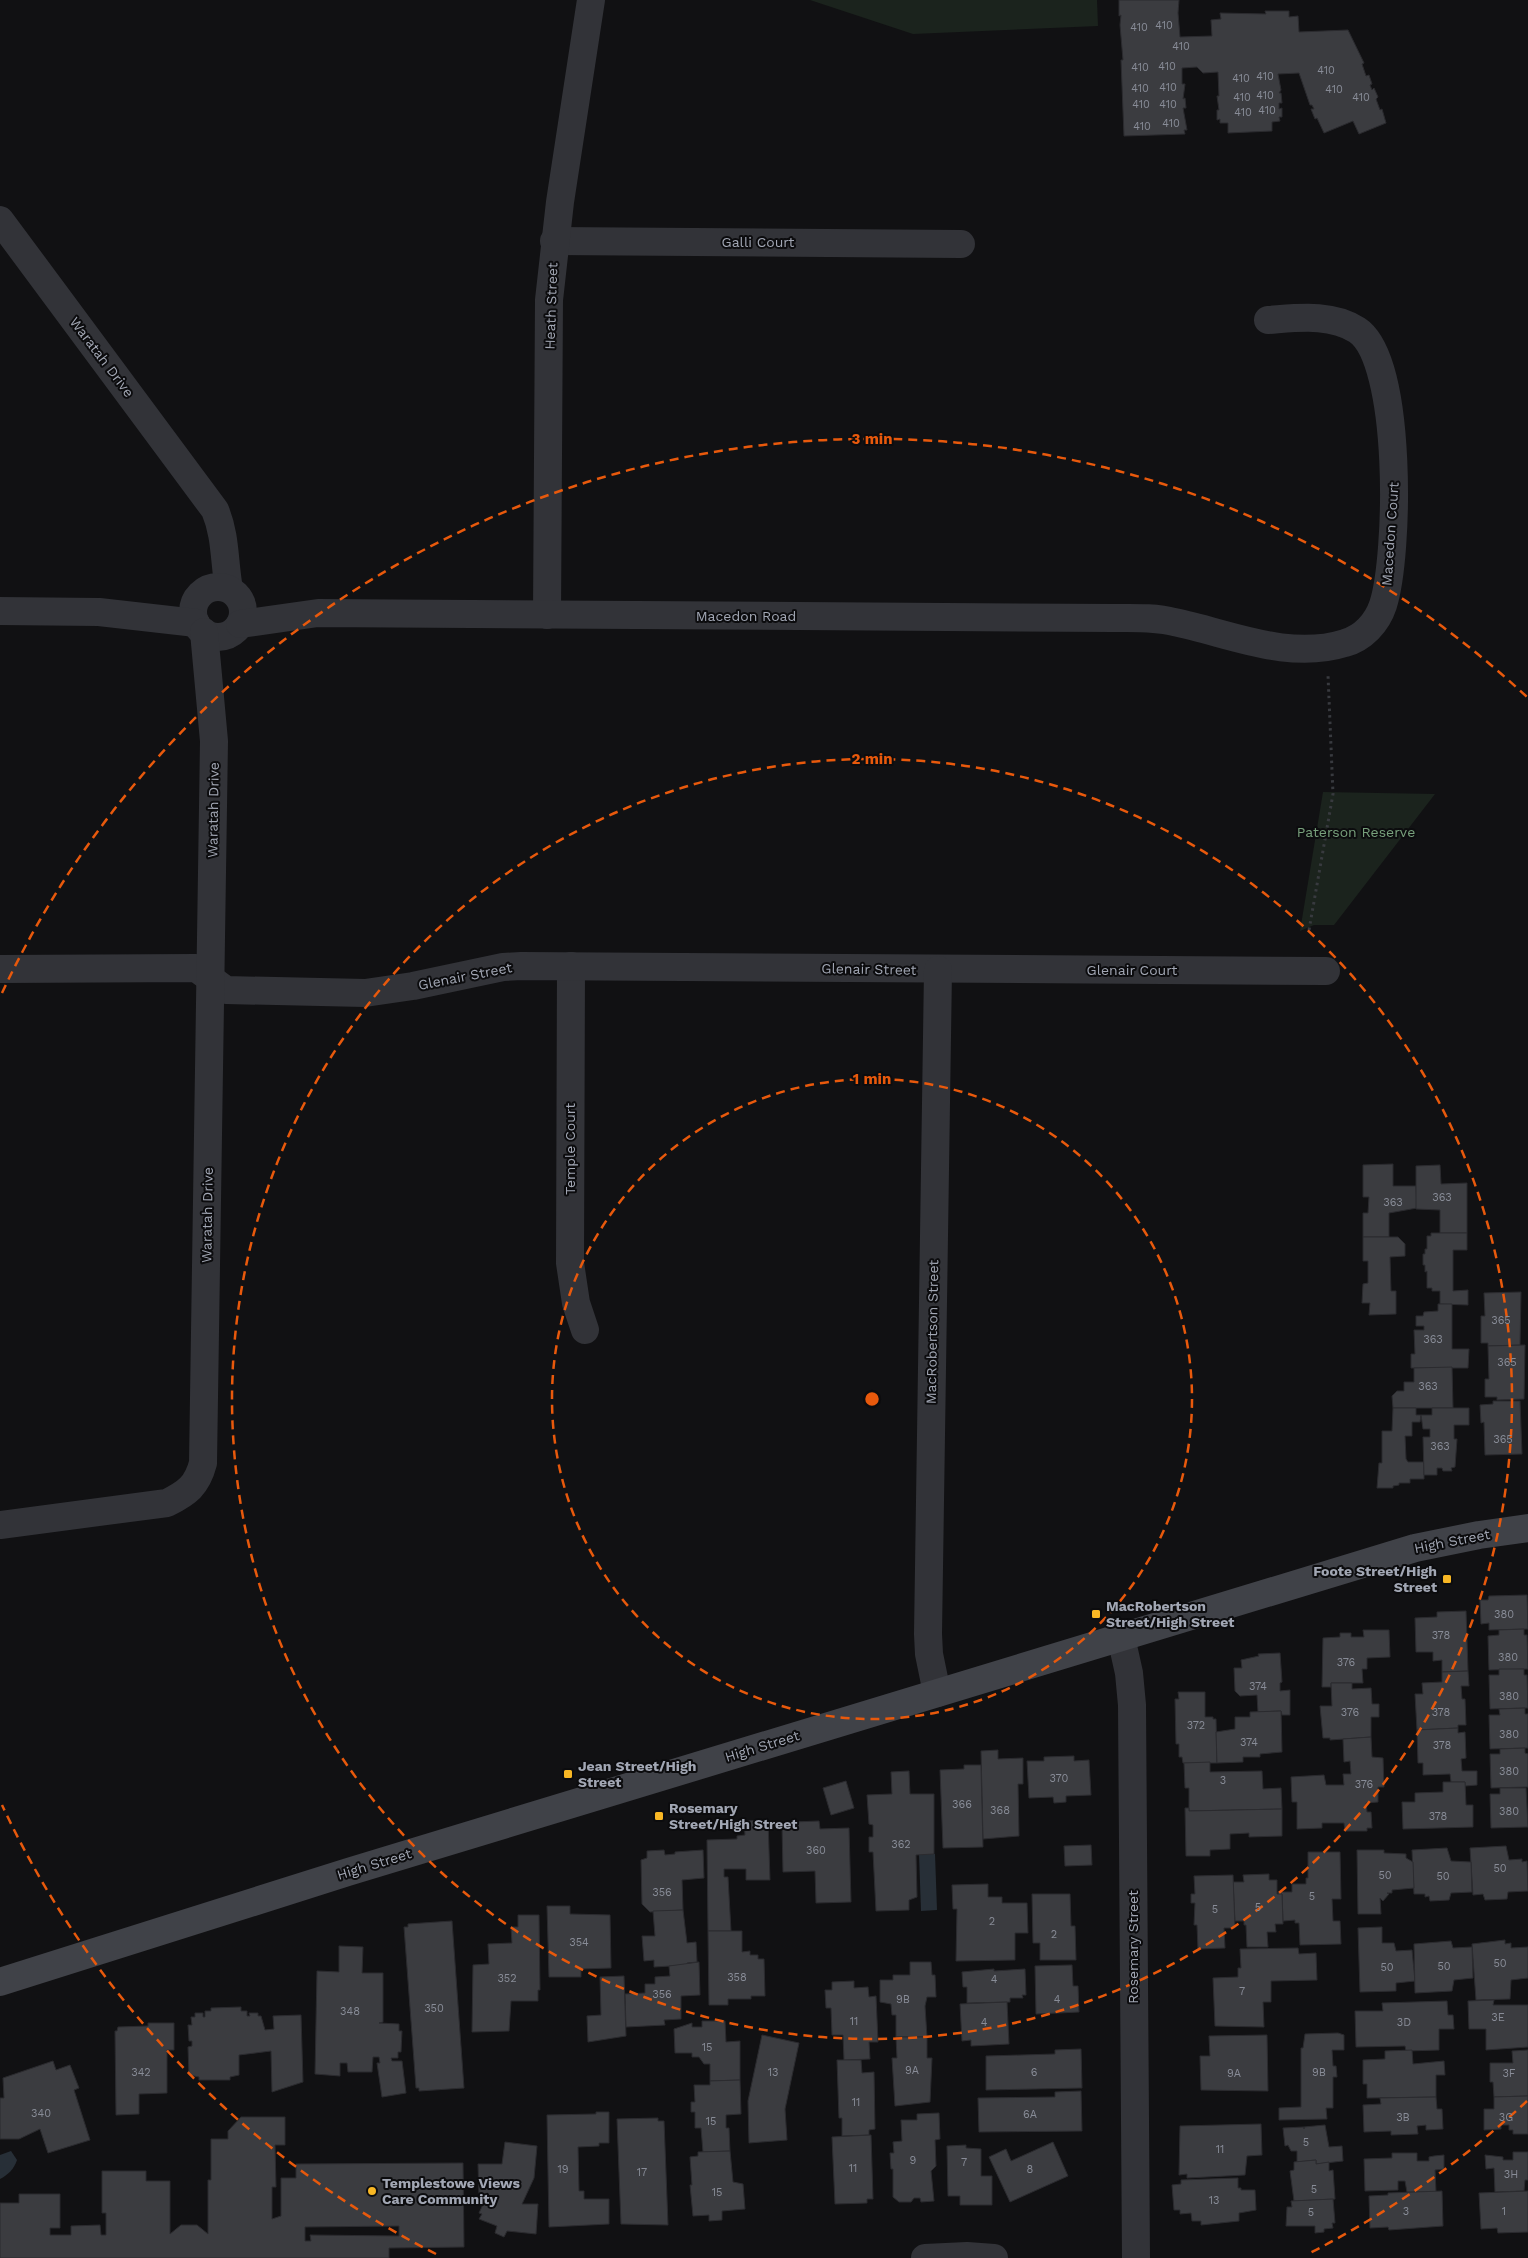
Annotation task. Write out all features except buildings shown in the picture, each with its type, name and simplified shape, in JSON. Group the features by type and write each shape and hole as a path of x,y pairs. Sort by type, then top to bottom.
{"main road":[{"name":"High Street","path":"0,1982 366,1866 1415,1548 1479,1535 1528,1528"}],"street":[{"name":"Heath Street","path":"548,615 549,300 554,241 592,0"},
{"name":"Waratah Drive","path":"0,220 204,494 221,525 214,741 203,1462 200,1472 188,1492 156,1506 0,1525"},
{"name":"Galli Court","path":"554,241 961,244"},
{"name":"Macedon Court","path":"1173,621 1243,641 1271,646 1327,647 1345,643 1369,629 1383,605 1390,567 1394,505 1393,449 1389,411 1381,370 1375,354 1359,330 1331,320 1268,320"},
{"name":"Macedon Road","path":"0,611 1114,618 1173,621"},
{"name":"Temple Court","path":"571,966 570,1263 576,1303 585,1330"},
{"name":"Glenair Street","path":"0,969 196,968 226,990 365,993 413,986 503,967 938,970"},
{"name":"Glenair Court","path":"938,970 1326,971"},
{"name":"MacRobertson Street","path":"937,1693 931,1665 928,1634 938,970"},
{"name":"Rosemary Street","path":"1121,1638 1129,1673 1132,1705 1136,2258"},
{"path":"925,2258 967,2256 994,2258"}],"path":[{"path":"1309,930 1333,794 1327,647"}],"green space":[{"path":"810,0 1097,0 1098,26 913,34"},
{"name":"Paterson Reserve","path":"1323,792 1435,794 1334,925 1314,925 1300,931"}],"shaded area":[{"path":"919,1854 935,1854 937,1910 921,1911"},
{"path":"11,2151 17,2160 16,2163 6,2176 0,2179 0,2155"}],"place":[{"name":"Foote Street/High Street","path":"1447,1579"},
{"name":"MacRobertson Street/High Street","path":"1096,1614"},
{"name":"Jean Street/High Street","path":"568,1774"},
{"name":"Rosemary Street/High Street","path":"659,1816"},
{"name":"Templestowe Views Care Community","path":"372,2191"}]}
